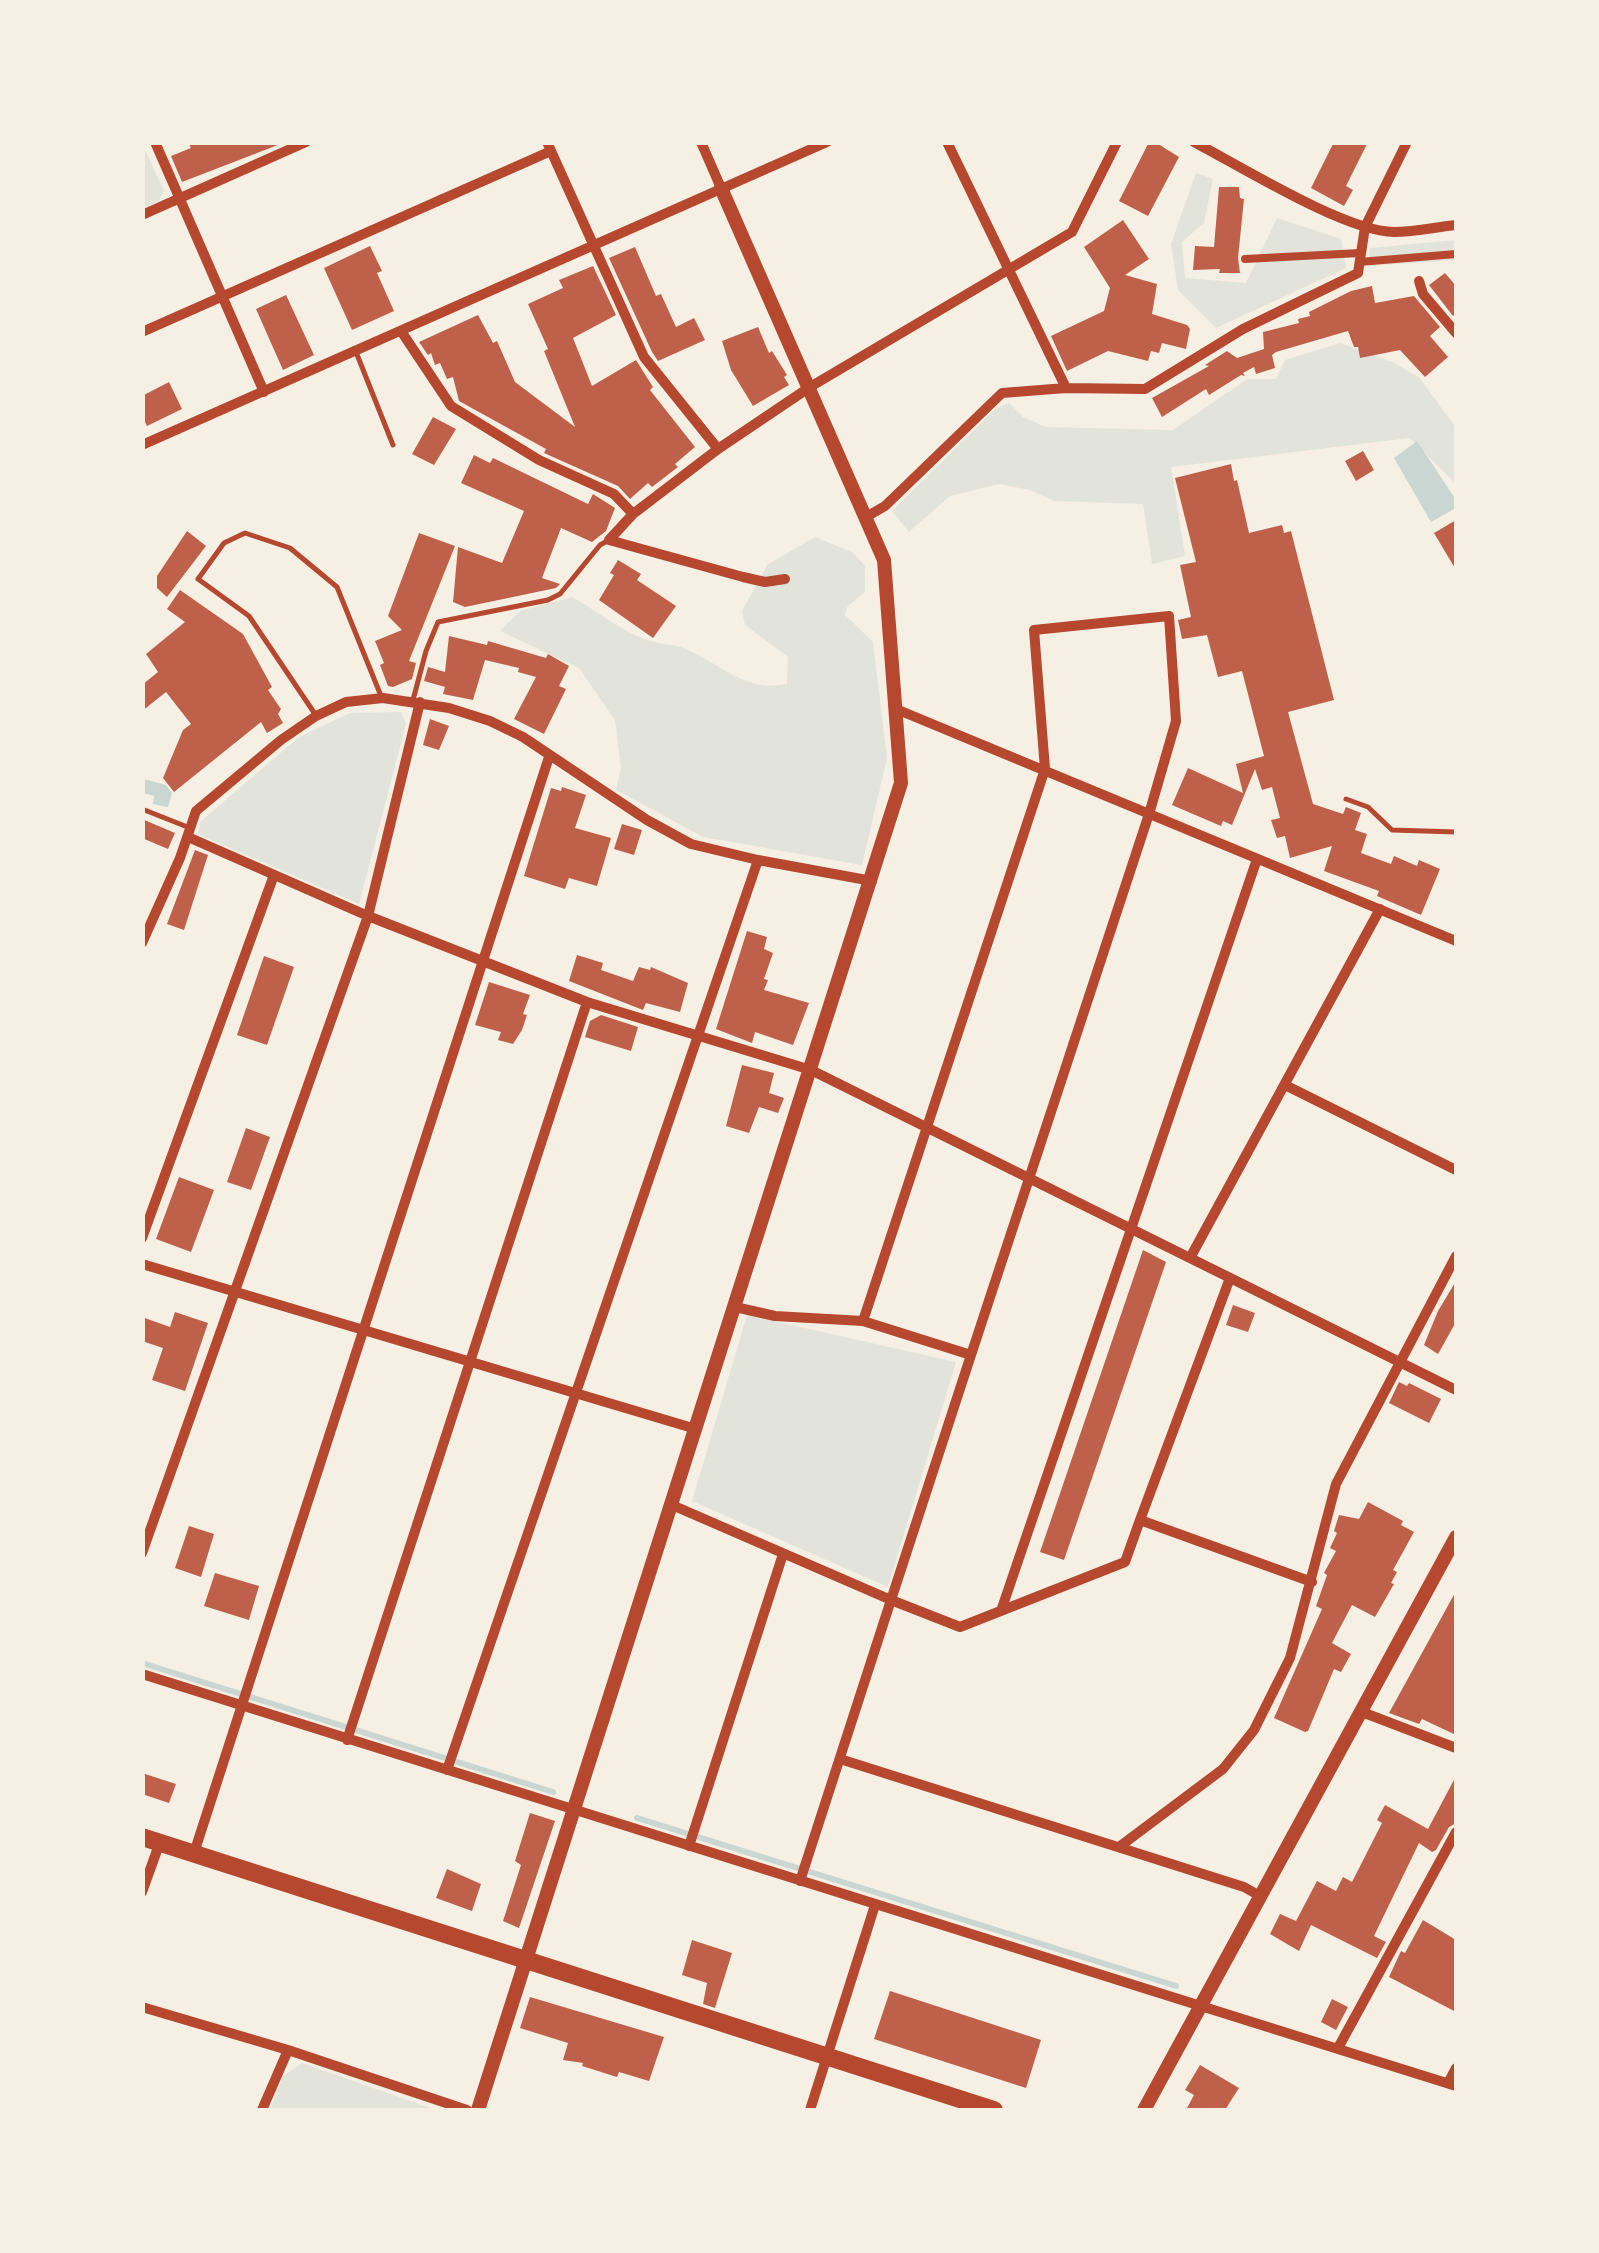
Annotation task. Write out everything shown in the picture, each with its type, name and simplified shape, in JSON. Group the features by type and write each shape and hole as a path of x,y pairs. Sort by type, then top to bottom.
{"highway":[{"path":"151,1840 994,2110"}],"street":[{"path":"155,142 264,392"},
{"path":"142,216 306,142"},
{"path":"478,2110 902,783 884,560 701,142"},
{"path":"142,446 827,142"},
{"path":"947,142 1066,388"},
{"path":"785,580 765,582 609,540 633,514 810,386 1072,232 1118,142"},
{"path":"1194,142 1365,227 1392,232 1456,225"},
{"path":"866,517 885,506 1002,393 1066,388 1146,389 1243,329 1358,273 1365,227 1407,142"},
{"path":"142,332 549,147 644,357 718,449"},
{"path":"1246,259 1456,254"},
{"path":"1420,281 1423,294 1456,333"},
{"path":"401,331 451,406 539,460 614,494 633,514"},
{"path":"800,1881 1149,814 1176,721 1168,616 1034,630 1044,769 863,1321"},
{"path":"142,943 196,811 316,716 346,702 382,698 416,701 490,721 523,737 647,820 691,844 872,881"},
{"path":"142,1554 368,916 416,701"},
{"path":"896,709 1456,941"},
{"path":"194,1854 549,757"},
{"path":"189,832 368,916 587,1002 811,1070 1456,1390"},
{"path":"1002,1608 1257,859"},
{"path":"447,1770 758,860"},
{"path":"142,1238 274,874"},
{"path":"1190,1258 1380,909"},
{"path":"347,1740 587,1002"},
{"path":"1285,1085 1456,1170"},
{"path":"1118,1847 1224,1769 1254,1730 1290,1658 1336,1484 1456,1256"},
{"path":"142,1264 696,1429"},
{"path":"672,1505 960,1628 1125,1562 1230,1278"},
{"path":"735,1307 775,1316 863,1321 971,1355"},
{"path":"1140,1520 1312,1582"},
{"path":"1144,2110 1456,1537"},
{"path":"690,1846 783,1554"},
{"path":"142,1674 1452,2085 1456,2068"},
{"path":"1362,1712 1456,1748"},
{"path":"840,1759 1244,1887 1260,1896"},
{"path":"1338,2048 1456,1832"},
{"path":"142,1892 151,1840"},
{"path":"810,2110 874,1905"},
{"path":"142,2008 288,2050 467,2110"},
{"path":"262,2110 288,2050"}],"lane":[{"path":"356,352 393,445"},
{"path":"316,716 249,616 198,579 224,543 245,534 290,548 337,587 382,698"},
{"path":"416,701 426,650 438,622 548,600 560,594 609,540"},
{"path":"1346,799 1368,807 1392,830 1456,832"},
{"path":"142,809 189,832"}],"shaded area":[{"path":"142,144 164,190 159,201 143,208"},
{"path":"1196,173 1213,179 1204,223 1182,242 1185,278 1246,283 1277,218 1341,239 1346,268 1216,328 1178,290 1171,244"},
{"path":"1456,240 1456,260 1368,266 1370,248"},
{"path":"1340,343 1392,362 1419,377 1456,428 1456,484 1410,438 1171,467 1185,556 1152,564 1143,504 1054,501 1030,490 999,484 950,496 909,532 892,511 996,408 1009,403 1023,417 1046,427 1173,430 1247,379 1276,379 1285,360"},
{"path":"1417,441 1456,500 1456,508 1431,522 1394,458"},
{"path":"815,537 852,552 865,566 865,592 847,607 845,615 873,642 887,758 862,865 703,837 616,790 621,769 615,720 579,668 500,631 520,611 572,597 629,632 686,649 746,681 772,686 787,684 788,657 745,625 742,611 767,565"},
{"path":"401,712 406,724 359,904 198,834 200,822 299,737 350,713"},
{"path":"144,779 166,785 172,793 168,807 153,804 154,796 143,793"},
{"path":"747,1315 956,1362 888,1587 692,1501"},
{"path":"302,2063 436,2110 270,2110 283,2076"}],"building":[{"path":"188,142 283,143 182,182 171,156 191,148"},
{"path":"1149,142 1179,157 1148,216 1119,201"},
{"path":"1334,142 1368,142 1346,186 1353,190 1344,206 1311,188"},
{"path":"1219,187 1239,187 1240,198 1244,199 1240,273 1193,270 1195,246 1214,247"},
{"path":"1123,220 1149,259 1125,275 1157,284 1152,314 1187,325 1190,329 1186,349 1162,343 1159,353 1151,351 1148,361 1108,351 1067,371 1051,336 1104,311 1110,288 1084,247"},
{"path":"370,246 394,311 352,330 324,268"},
{"path":"635,247 656,296 661,294 676,327 694,318 705,340 658,361 609,258"},
{"path":"593,266 616,315 573,338 592,386 636,360 653,387 650,390 695,447 675,464 678,467 652,487 648,483 630,499 618,486 544,453 546,449 459,401 453,377 447,379 440,363 435,365 431,353 428,355 419,342 478,315 493,343 497,341 515,382 575,427 528,304 563,288 559,280"},
{"path":"1445,273 1456,286 1453,316 1429,285"},
{"path":"1372,286 1375,303 1414,296 1440,327 1430,336 1448,357 1425,377 1400,350 1360,358 1348,331 1276,352 1272,355 1275,368 1256,374 1254,367 1243,373 1245,376 1209,395 1206,389 1162,417 1152,398 1209,366 1205,365 1227,351 1237,358 1264,349 1263,332 1299,323 1298,319 1310,316 1309,312 1351,291"},
{"path":"286,295 314,355 283,370 256,309"},
{"path":"758,327 789,385 753,406 731,370 722,341"},
{"path":"169,382 182,409 147,426 142,416 142,396"},
{"path":"433,417 456,429 434,465 412,454"},
{"path":"1363,451 1374,470 1356,481 1345,461"},
{"path":"474,455 490,463 493,458 588,504 593,494 615,508 606,531 592,542 561,528 542,578 560,584 556,588 465,607 453,602 458,547 502,563 524,511 461,483"},
{"path":"1231,464 1249,533 1282,525 1284,533 1291,531 1334,700 1288,712 1313,804 1343,814 1346,807 1361,813 1355,830 1367,834 1361,853 1391,864 1394,856 1417,866 1419,860 1440,869 1421,915 1377,896 1379,891 1324,871 1332,846 1290,858 1285,836 1277,838 1271,820 1280,818 1272,787 1262,790 1255,769 1232,825 1223,821 1221,826 1172,805 1188,768 1243,793 1236,764 1264,756 1242,671 1218,677 1207,635 1182,639 1178,620 1191,617 1180,565 1196,562 1175,478"},
{"path":"1456,520 1456,570 1434,533"},
{"path":"187,531 206,546 167,597 157,588 157,576"},
{"path":"419,533 455,546 409,661 416,663 412,679 393,687 388,686 375,641 402,630 388,616"},
{"path":"618,560 641,574 637,580 676,606 653,638 599,600"},
{"path":"180,590 243,634 272,687 268,690 281,709 278,714 283,723 267,733 261,722 174,792 163,778 183,730 191,724 166,692 142,711 142,685 158,672 146,654 185,622 167,609"},
{"path":"449,636 487,645 488,641 546,658 548,654 569,666 559,686 566,689 544,734 514,719 536,677 518,672 519,668 485,660 473,700 443,694 445,687 424,681 428,667 445,672"},
{"path":"430,719 449,726 439,750 423,745"},
{"path":"562,787 586,795 575,828 611,838 597,886 569,878 565,889 524,876 551,788 561,791"},
{"path":"142,819 175,833 168,849 142,838"},
{"path":"622,824 642,830 634,855 614,849"},
{"path":"195,850 208,855 184,930 167,924"},
{"path":"747,931 767,937 764,949 773,953 764,990 809,1003 793,1045 755,1032 752,1043 716,1029"},
{"path":"577,955 603,963 601,970 633,981 639,967 651,967 688,983 680,1012 646,1003 643,1010 569,981"},
{"path":"264,956 294,967 267,1045 237,1035"},
{"path":"489,982 530,995 522,1030 513,1044 498,1040 501,1032 475,1025"},
{"path":"601,1015 638,1027 631,1051 585,1037 590,1021"},
{"path":"742,1065 774,1073 769,1093 784,1098 778,1113 759,1107 749,1133 726,1126"},
{"path":"246,1128 270,1137 251,1190 227,1182"},
{"path":"179,1177 214,1190 191,1252 156,1239"},
{"path":"1143,1250 1166,1262 1064,1560 1040,1552"},
{"path":"1456,1281 1456,1322 1438,1354 1424,1345"},
{"path":"1233,1305 1255,1313 1248,1332 1226,1325"},
{"path":"175,1312 208,1323 185,1391 152,1380 163,1348 142,1341 142,1317 170,1327"},
{"path":"1399,1382 1441,1399 1429,1423 1389,1403"},
{"path":"1368,1502 1403,1521 1401,1525 1414,1532 1393,1570 1397,1572 1391,1583 1394,1584 1375,1617 1352,1605 1332,1643 1351,1654 1341,1672 1334,1669 1305,1732 1274,1718 1322,1609 1316,1606 1327,1575 1324,1573 1336,1551 1330,1548 1339,1515 1359,1519"},
{"path":"189,1526 214,1534 201,1577 175,1568"},
{"path":"215,1573 259,1586 249,1620 204,1606"},
{"path":"1456,1591 1456,1735 1422,1719 1419,1724 1389,1713"},
{"path":"142,1773 176,1784 169,1803 142,1794"},
{"path":"1456,1776 1456,1823 1449,1827 1436,1850 1432,1852 1419,1843 1374,1936 1386,1942 1377,1958 1311,1925 1299,1951 1270,1934 1280,1914 1296,1921 1317,1881 1336,1891 1343,1877 1352,1882 1382,1823 1377,1820 1385,1805 1428,1829"},
{"path":"530,1813 555,1821 519,1928 503,1921 521,1865 515,1861"},
{"path":"447,1869 481,1884 472,1911 436,1898"},
{"path":"1423,1920 1456,1940 1456,2012 1389,1977 1401,1951 1405,1953"},
{"path":"692,1940 732,1953 715,2008 703,2004 707,1983 682,1975"},
{"path":"890,1991 1041,2040 1026,2088 874,2039"},
{"path":"530,1997 664,2037 649,2081 619,2072 617,2077 582,2066 583,2063 563,2060 568,2043 520,2028"},
{"path":"1332,1999 1348,2007 1336,2030 1321,2022"},
{"path":"1200,2065 1239,2088 1225,2110 1186,2110 1194,2095 1185,2090"}],"waterway":[{"path":"142,1663 553,1792"},
{"path":"637,1818 1176,1986"}]}
